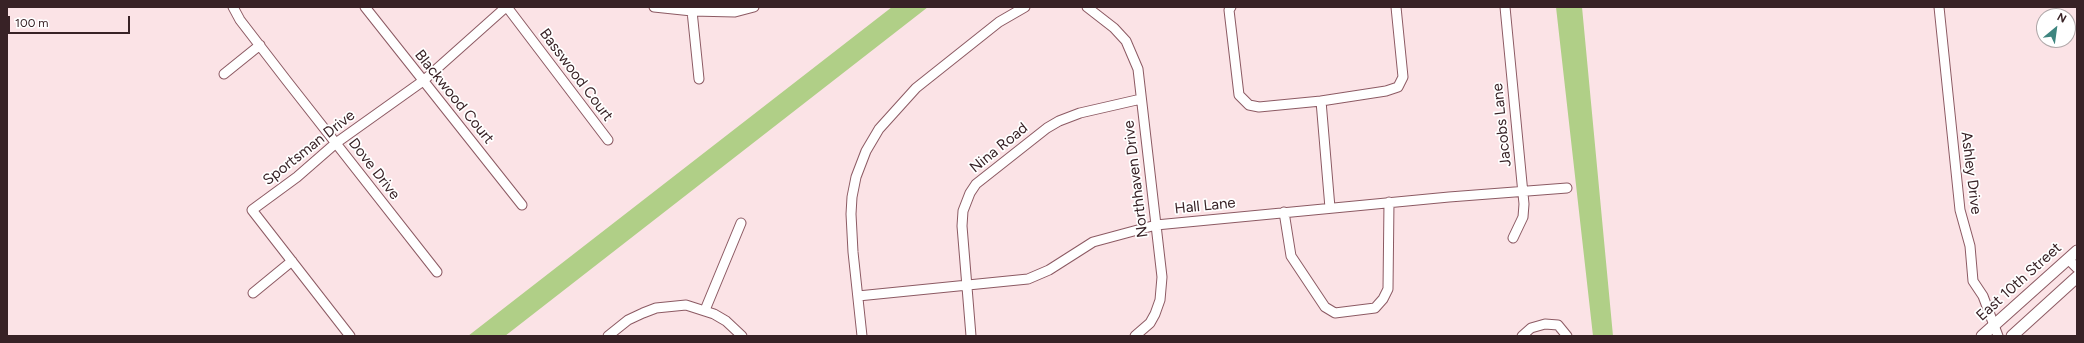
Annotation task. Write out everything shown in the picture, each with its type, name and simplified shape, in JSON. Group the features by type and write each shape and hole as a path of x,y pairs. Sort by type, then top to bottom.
{"main road":[{"name":"East 10th Street","path":"1982,336 2077,251"},
{"path":"2012,336 2077,277"}],"street":[{"name":"Dove Drive","path":"233,7 240,20 437,272"},
{"name":"Blackwood Court","path":"365,7 522,205"},
{"name":"Sportsman Drive","path":"350,336 252,210 297,177 336,143 423,81 507,7"},
{"name":"Basswood Court","path":"507,7 608,140"},
{"path":"654,7 692,11 735,12 754,7"},
{"path":"862,336 853,252 852,197 856,177 866,151 879,129 916,88 999,22 1025,7"},
{"name":"Northhaven Drive","path":"1087,7 1114,28 1126,41 1138,69 1162,277 1161,295 1155,314 1144,333 1134,336"},
{"path":"1231,7 1229,10 1239,95 1249,105 1259,107 1321,101 1386,91 1398,87 1403,77 1396,7"},
{"name":"Jacobs Lane","path":"1505,7 1523,192 1523,217 1514,238"},
{"name":"Ashley Drive","path":"1939,7 1960,210 1970,246 1973,281 1983,296 1998,336"},
{"path":"692,11 699,79"},
{"path":"224,74 260,45"},
{"name":"Nina Road","path":"971,336 962,226 963,211 970,193 976,184 1047,128 1059,121 1080,112 1141,99"},
{"path":"1321,101 1330,208"},
{"name":"Hall Lane","path":"858,296 966,286 1036,277 1093,242 1156,225 1390,202 1566,188"},
{"path":"1284,212 1291,256 1325,306 1336,313 1375,308 1386,294 1388,288 1390,202"},
{"path":"705,310 741,223"},
{"path":"2068,259 2077,268"},
{"path":"253,293 292,261"},
{"path":"608,336 628,320 656,308 686,305 705,310 726,321 742,336"},
{"path":"1522,336 1538,325 1552,324 1562,329 1567,336"}],"green space":[{"path":"892,7 928,7 505,336 468,336"},
{"path":"1556,7 1582,7 1613,336 1593,336"}]}
